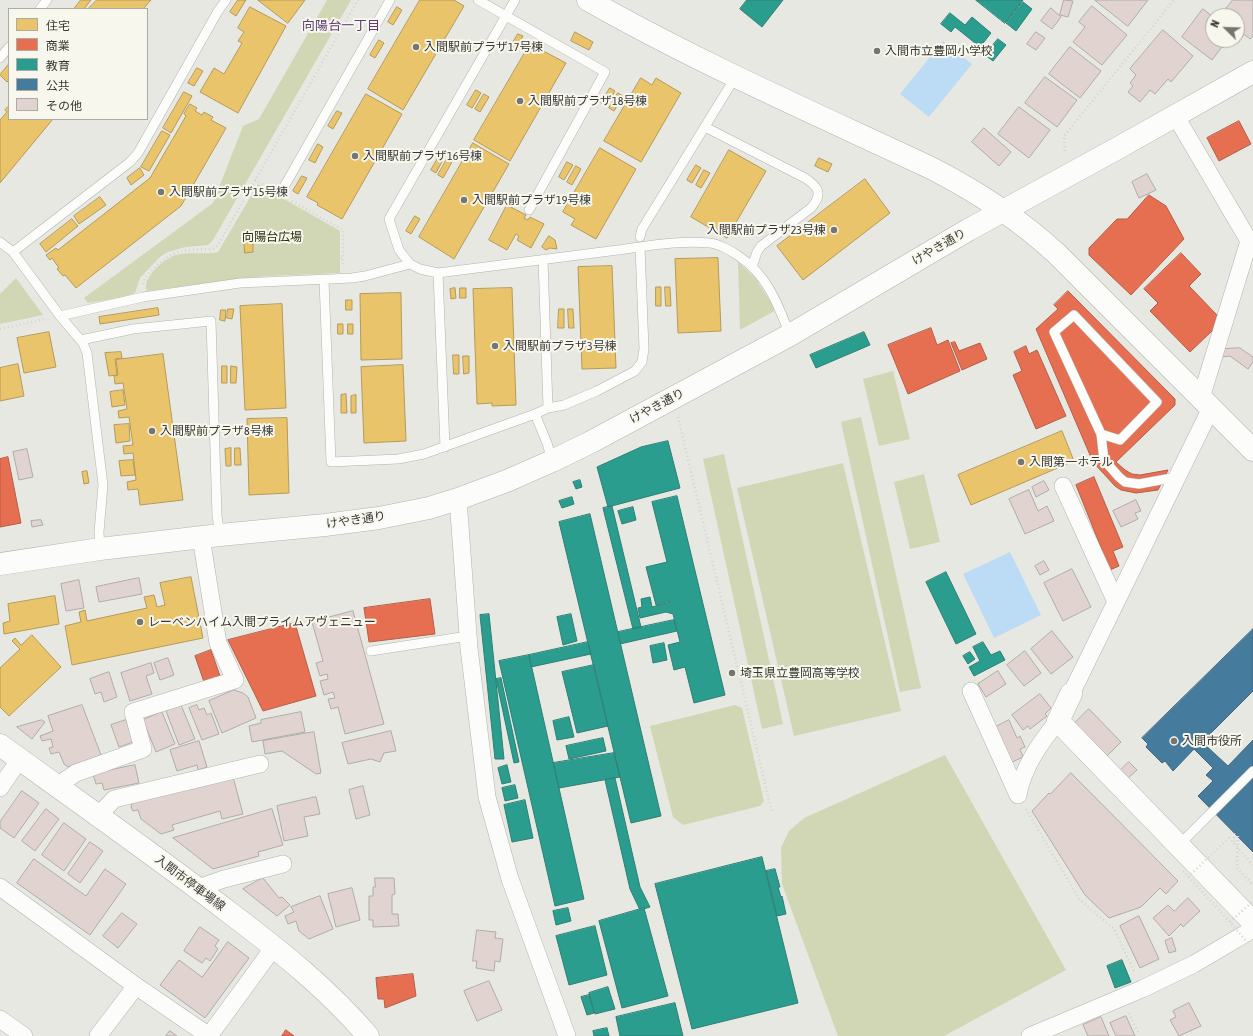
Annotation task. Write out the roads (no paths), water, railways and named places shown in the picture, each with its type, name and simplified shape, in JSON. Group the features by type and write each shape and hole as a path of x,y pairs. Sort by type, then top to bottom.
{"street":[{"path":"588,0 626,21 736,76 969,187 1036,235 1057,254 1253,450"},
{"name":"けやき通り","path":"0,564 100,549 379,518 429,508 458,499 552,461 790,335 1003,211 1105,156 1253,72"},
{"path":"971,691 1018,795 1020,782 1031,759 1047,734 1058,721 1177,477 1206,403 1249,241 1175,115"},
{"path":"1063,486 1116,602"},
{"path":"458,499 468,636 487,797 510,879 567,1036"},
{"path":"57,786 76,773 143,749 133,712 235,680 218,643 210,536"},
{"path":"1030,1036 1142,989 1194,964 1251,931 1178,846 1058,721"},
{"name":"入間市停車場線","path":"0,745 198,888 274,947 318,984 347,1012 368,1036"},
{"path":"0,788 20,759"},
{"path":"98,816 114,799 260,764"},
{"path":"198,888 224,879 283,864"},
{"path":"0,887 136,986 209,1036 274,947"},
{"path":"98,1036 136,986"},
{"path":"0,1019 24,1036"}],"lane":[{"path":"41,8 47,0"},
{"path":"13,252 130,162 138,153 218,11 226,0"},
{"path":"280,194 390,0"},
{"path":"478,0 605,72 529,210"},
{"path":"515,0 389,220 399,250 410,264 420,269 438,273 640,247 675,244 711,244 740,256 752,267 774,295 790,335"},
{"path":"0,58 8,48"},
{"path":"640,237 642,229 736,76"},
{"path":"705,127 814,183 819,195 811,208 761,246 757,252 752,267"},
{"path":"0,242 13,252 60,316 83,343 87,353 103,485 99,532 100,549"},
{"path":"324,280 331,462 398,460 424,454 548,408 564,405 597,391 635,371 642,362 644,349 640,247"},
{"path":"543,259 548,408"},
{"path":"60,316 143,297 240,283 343,279 365,276 410,264"},
{"path":"438,273 445,447"},
{"path":"1101,434 1120,440 1157,402 1074,315 1054,332 1101,434 1104,460 1119,477 1126,482 1139,484 1177,477"},
{"path":"80,340 133,329 211,322 217,516 210,536"},
{"path":"535,414 547,443 552,461"},
{"path":"371,651 468,636"},
{"path":"1178,846 1253,771"}],"water":[{"path":"943,41 972,64 929,117 900,94"},
{"path":"1010,552 1041,615 994,638 963,574"}],"place":[{"name":"入間駅前プラザ17号棟","path":"416,47"},
{"name":"入間市立豊岡小学校","path":"877,51"},
{"name":"入間駅前プラザ18号棟","path":"520,101"},
{"name":"入間駅前プラザ16号棟","path":"355,156"},
{"name":"入間駅前プラザ15号棟","path":"161,192"},
{"name":"入間駅前プラザ19号棟","path":"464,200"},
{"name":"入間駅前プラザ23号棟","path":"834,230"},
{"name":"入間駅前プラザ3号棟","path":"495,346"},
{"name":"入間駅前プラザ8号棟","path":"152,431"},
{"name":"入間第一ホテル","path":"1021,462"},
{"name":"レーベンハイム入間プライムアヴェニュー","path":"140,622"},
{"name":"埼玉県立豊岡高等学校","path":"732,673"},
{"name":"入間市役所","path":"1174,741"}],"district":[{"name":"向陽台一丁目","path":"341,26"}],"park label":[{"name":"向陽台広場","path":"272,237"}]}
